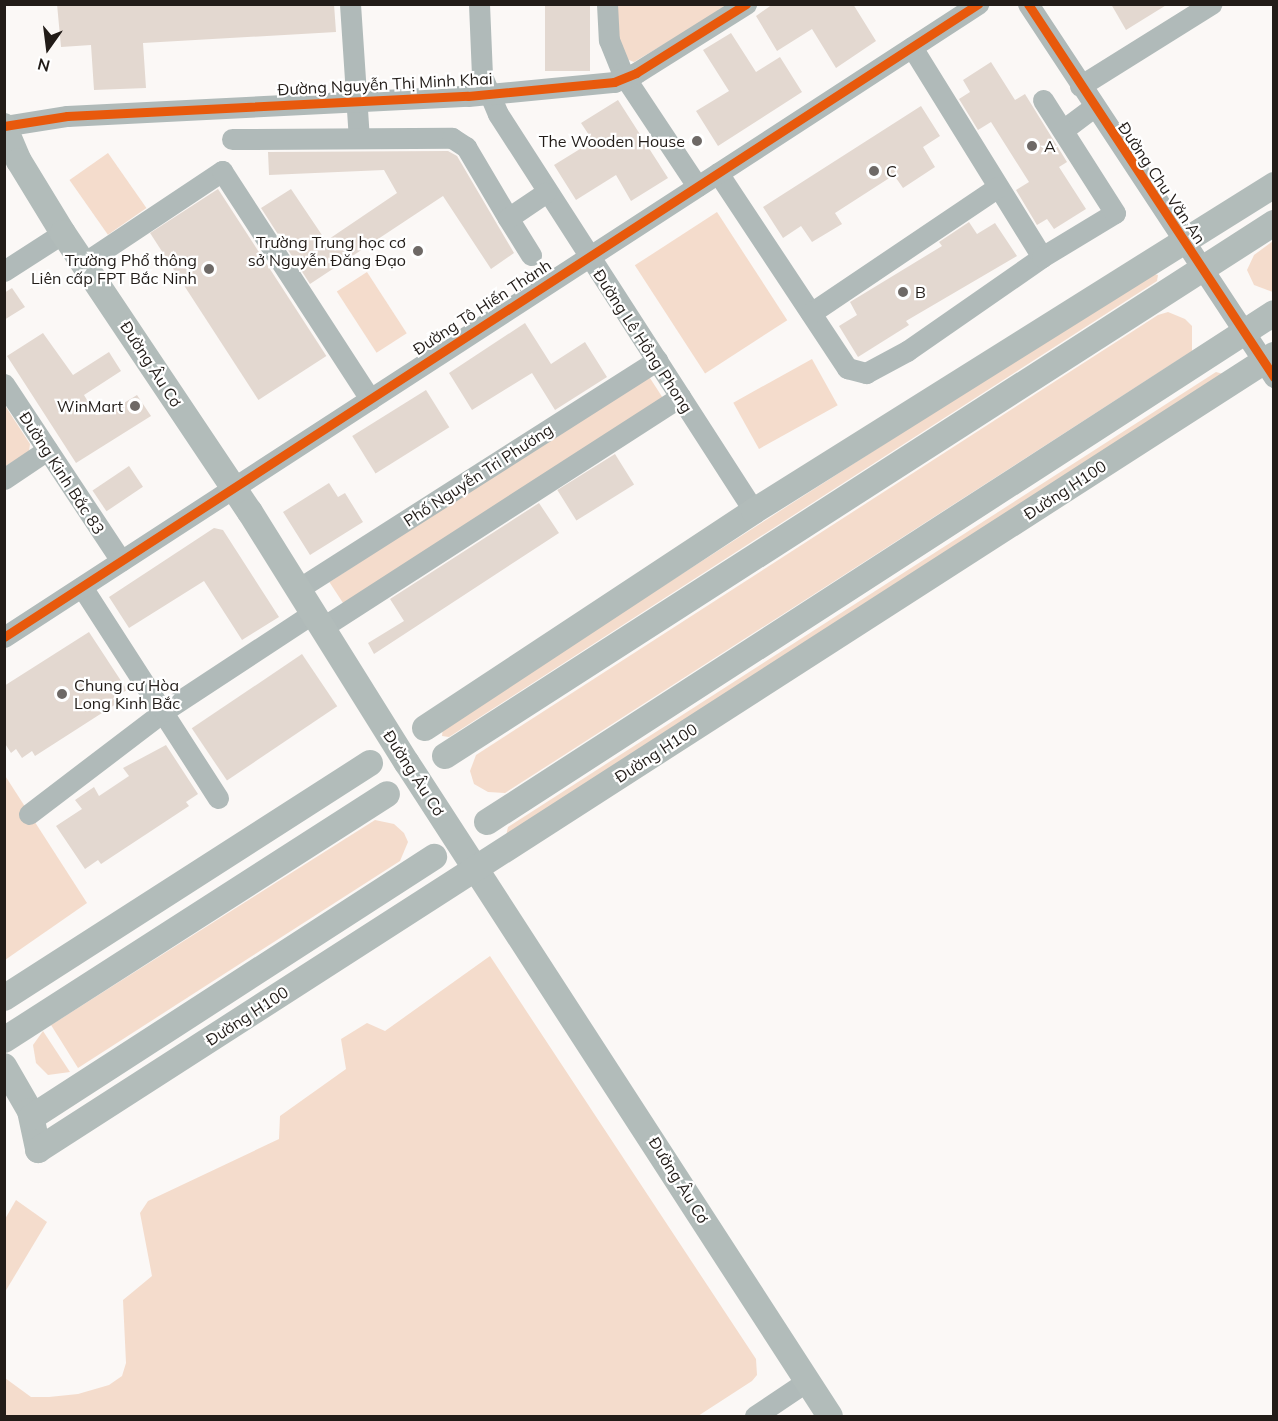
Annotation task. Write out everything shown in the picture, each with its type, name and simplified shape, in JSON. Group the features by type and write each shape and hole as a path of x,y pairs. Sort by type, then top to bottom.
{"main road":[{"name":"Đường Âu Cơ","path":"5,126 19,160 63,233 234,489 476,869 830,1416"},
{"path":"425,728 754,511 1185,243 1274,185"},
{"path":"445,756 1274,223"},
{"name":"Đường H100","path":"487,822 1274,313"},
{"name":"Đường H100","path":"435,856 32,1117 38,1150 1270,364"},
{"path":"4,998 370,763"},
{"path":"4,1040 387,794"},
{"path":"4,1066 22,1092 32,1117"}],"street":[{"path":"350,4 359,138"},
{"name":"Đường Lê Hồng Phong","path":"479,4 482,76 489,94 545,193 657,360 754,511"},
{"path":"607,4 609,40 626,79 697,186"},
{"name":"Đường Nguyễn Thị Minh Khai","path":"5,126 67,116 356,99 489,94 626,79 746,4"},
{"name":"Đường Tô Hiến Thành","path":"4,637 978,4"},
{"name":"Đường Chu Văn An","path":"1028,4 1244,332 1270,364"},
{"path":"1080,86 1187,11 1211,4"},
{"path":"912,47 1042,257"},
{"path":"722,170 759,240 771,250 847,368 866,373 908,351 1042,257 1115,213 1043,100"},
{"path":"1063,130 1094,107"},
{"path":"232,139 452,138 460,142 531,255"},
{"path":"84,263 222,171 370,399"},
{"path":"810,313 998,187"},
{"path":"508,218 545,193"},
{"path":"4,271 63,233"},
{"name":"Phố Nguyễn Tri Phương","path":"298,589 657,360"},
{"name":"Đường Kinh Bắc 83","path":"4,384 121,561"},
{"path":"29,814 164,711 318,620 680,397"},
{"path":"4,479 47,450"},
{"path":"82,587 218,798"},
{"path":"755,1416 807,1381"}],"shaded area":[{"path":"615,5 730,5 634,62 621,57"},
{"path":"108,153 146,208 108,235 69,180"},
{"path":"717,212 787,320 705,374 635,265"},
{"path":"1273,241 1273,292 1254,285 1247,270 1254,255"},
{"path":"367,272 407,333 377,353 337,292"},
{"path":"1151,273 1158,275 1157,281 449,737 442,736 443,727"},
{"path":"1168,312 1185,319 1192,326 1192,351 505,793 488,792 474,784 470,771 476,755 1158,315"},
{"path":"812,359 838,405 759,449 733,403"},
{"path":"1216,372 1223,374 506,836 508,827"},
{"path":"648,375 664,400 346,607 329,582"},
{"path":"4,404 30,444 29,452 4,467"},
{"path":"4,774 87,903 5,960 4,960"},
{"path":"375,820 394,824 404,833 408,842 400,861 78,1068 51,1025"},
{"path":"490,956 756,1359 757,1375 752,1381 698,1416 5,1416 5,1378 31,1397 49,1397 78,1394 109,1385 122,1376 126,1363 123,1300 152,1276 140,1213 148,1201 279,1139 280,1116 346,1069 341,1039 367,1023 385,1031"},
{"path":"43,1031 70,1072 48,1075 36,1063 33,1045"},
{"path":"16,1200 47,1222 5,1292 5,1219"}],"building":[{"path":"57,4 334,4 336,32 143,43 146,88 94,90 91,45 61,47"},
{"path":"545,4 590,4 590,71 545,71"},
{"path":"773,4 853,4 876,41 836,68 812,29 777,51 756,16"},
{"path":"1111,4 1168,4 1126,30"},
{"path":"731,33 756,72 780,57 802,92 718,146 696,111 729,91 703,50"},
{"name":"A","path":"991,62 1015,100 1025,94 1067,162 1059,167 1086,209 1054,229 1047,219 1037,225 1016,190 1029,182 991,122 978,130 959,99 970,92 963,80"},
{"path":"618,100 668,178 631,201 616,175 576,200 554,165 593,141 581,123"},
{"name":"C","path":"921,106 940,136 923,147 935,167 903,188 894,175 835,213 842,224 812,242 801,226 783,238 763,207"},
{"path":"448,151 457,156 514,253 491,269 443,196 310,284 261,208 291,189 326,241 397,193 384,170 269,175 268,152"},
{"path":"218,189 326,356 258,400 150,233"},
{"name":"B","path":"969,222 977,234 995,223 1017,256 906,321 909,325 858,357 839,326 857,315 850,302 942,246 939,242"},
{"path":"12,288 25,307 4,320 4,293"},
{"path":"525,323 551,364 585,342 607,377 555,410 532,373 472,410 449,373"},
{"path":"43,333 73,375 109,352 121,371 84,395 96,415 106,414 137,395 151,416 76,463 7,356"},
{"path":"426,390 449,427 376,473 352,436"},
{"path":"615,454 634,485 576,521 557,490"},
{"path":"129,466 143,487 107,511 93,491"},
{"path":"329,483 338,497 345,493 363,522 310,555 283,512"},
{"path":"539,503 559,533 374,654 368,643 404,621 390,599"},
{"path":"214,528 223,530 279,617 242,640 204,581 129,628 109,597"},
{"name":"Chung cư Hòa Long Kinh Bắc","path":"89,632 127,690 113,698 116,704 35,756 32,751 22,758 16,749 11,753 4,742 4,686"},
{"name":"Chung cư Hòa Long Kinh Bắc","path":"302,654 337,706 227,781 192,728"},
{"name":"Chung cư Hòa Long Kinh Bắc","path":"166,745 198,794 186,802 189,806 101,864 98,860 85,869 56,826 82,809 75,800 94,787 99,796 129,776 123,768"}],"cycle path":[{"path":"4,126 67,116 468,96 614,82 636,73 746,4"},
{"path":"4,637 978,4"},
{"path":"1028,4 1274,377"}],"place":[{"name":"The Wooden House","path":"697,141"},
{"name":"A","path":"1032,146"},
{"name":"C","path":"874,171"},
{"name":"Trường Trung học cơ sở Nguyễn Đăng Đạo","path":"418,251"},
{"name":"Trường Phổ thông Liên cấp FPT Bắc Ninh","path":"209,269"},
{"name":"B","path":"903,292"},
{"name":"WinMart","path":"135,406"},
{"name":"Chung cư Hòa Long Kinh Bắc","path":"62,694"}]}
